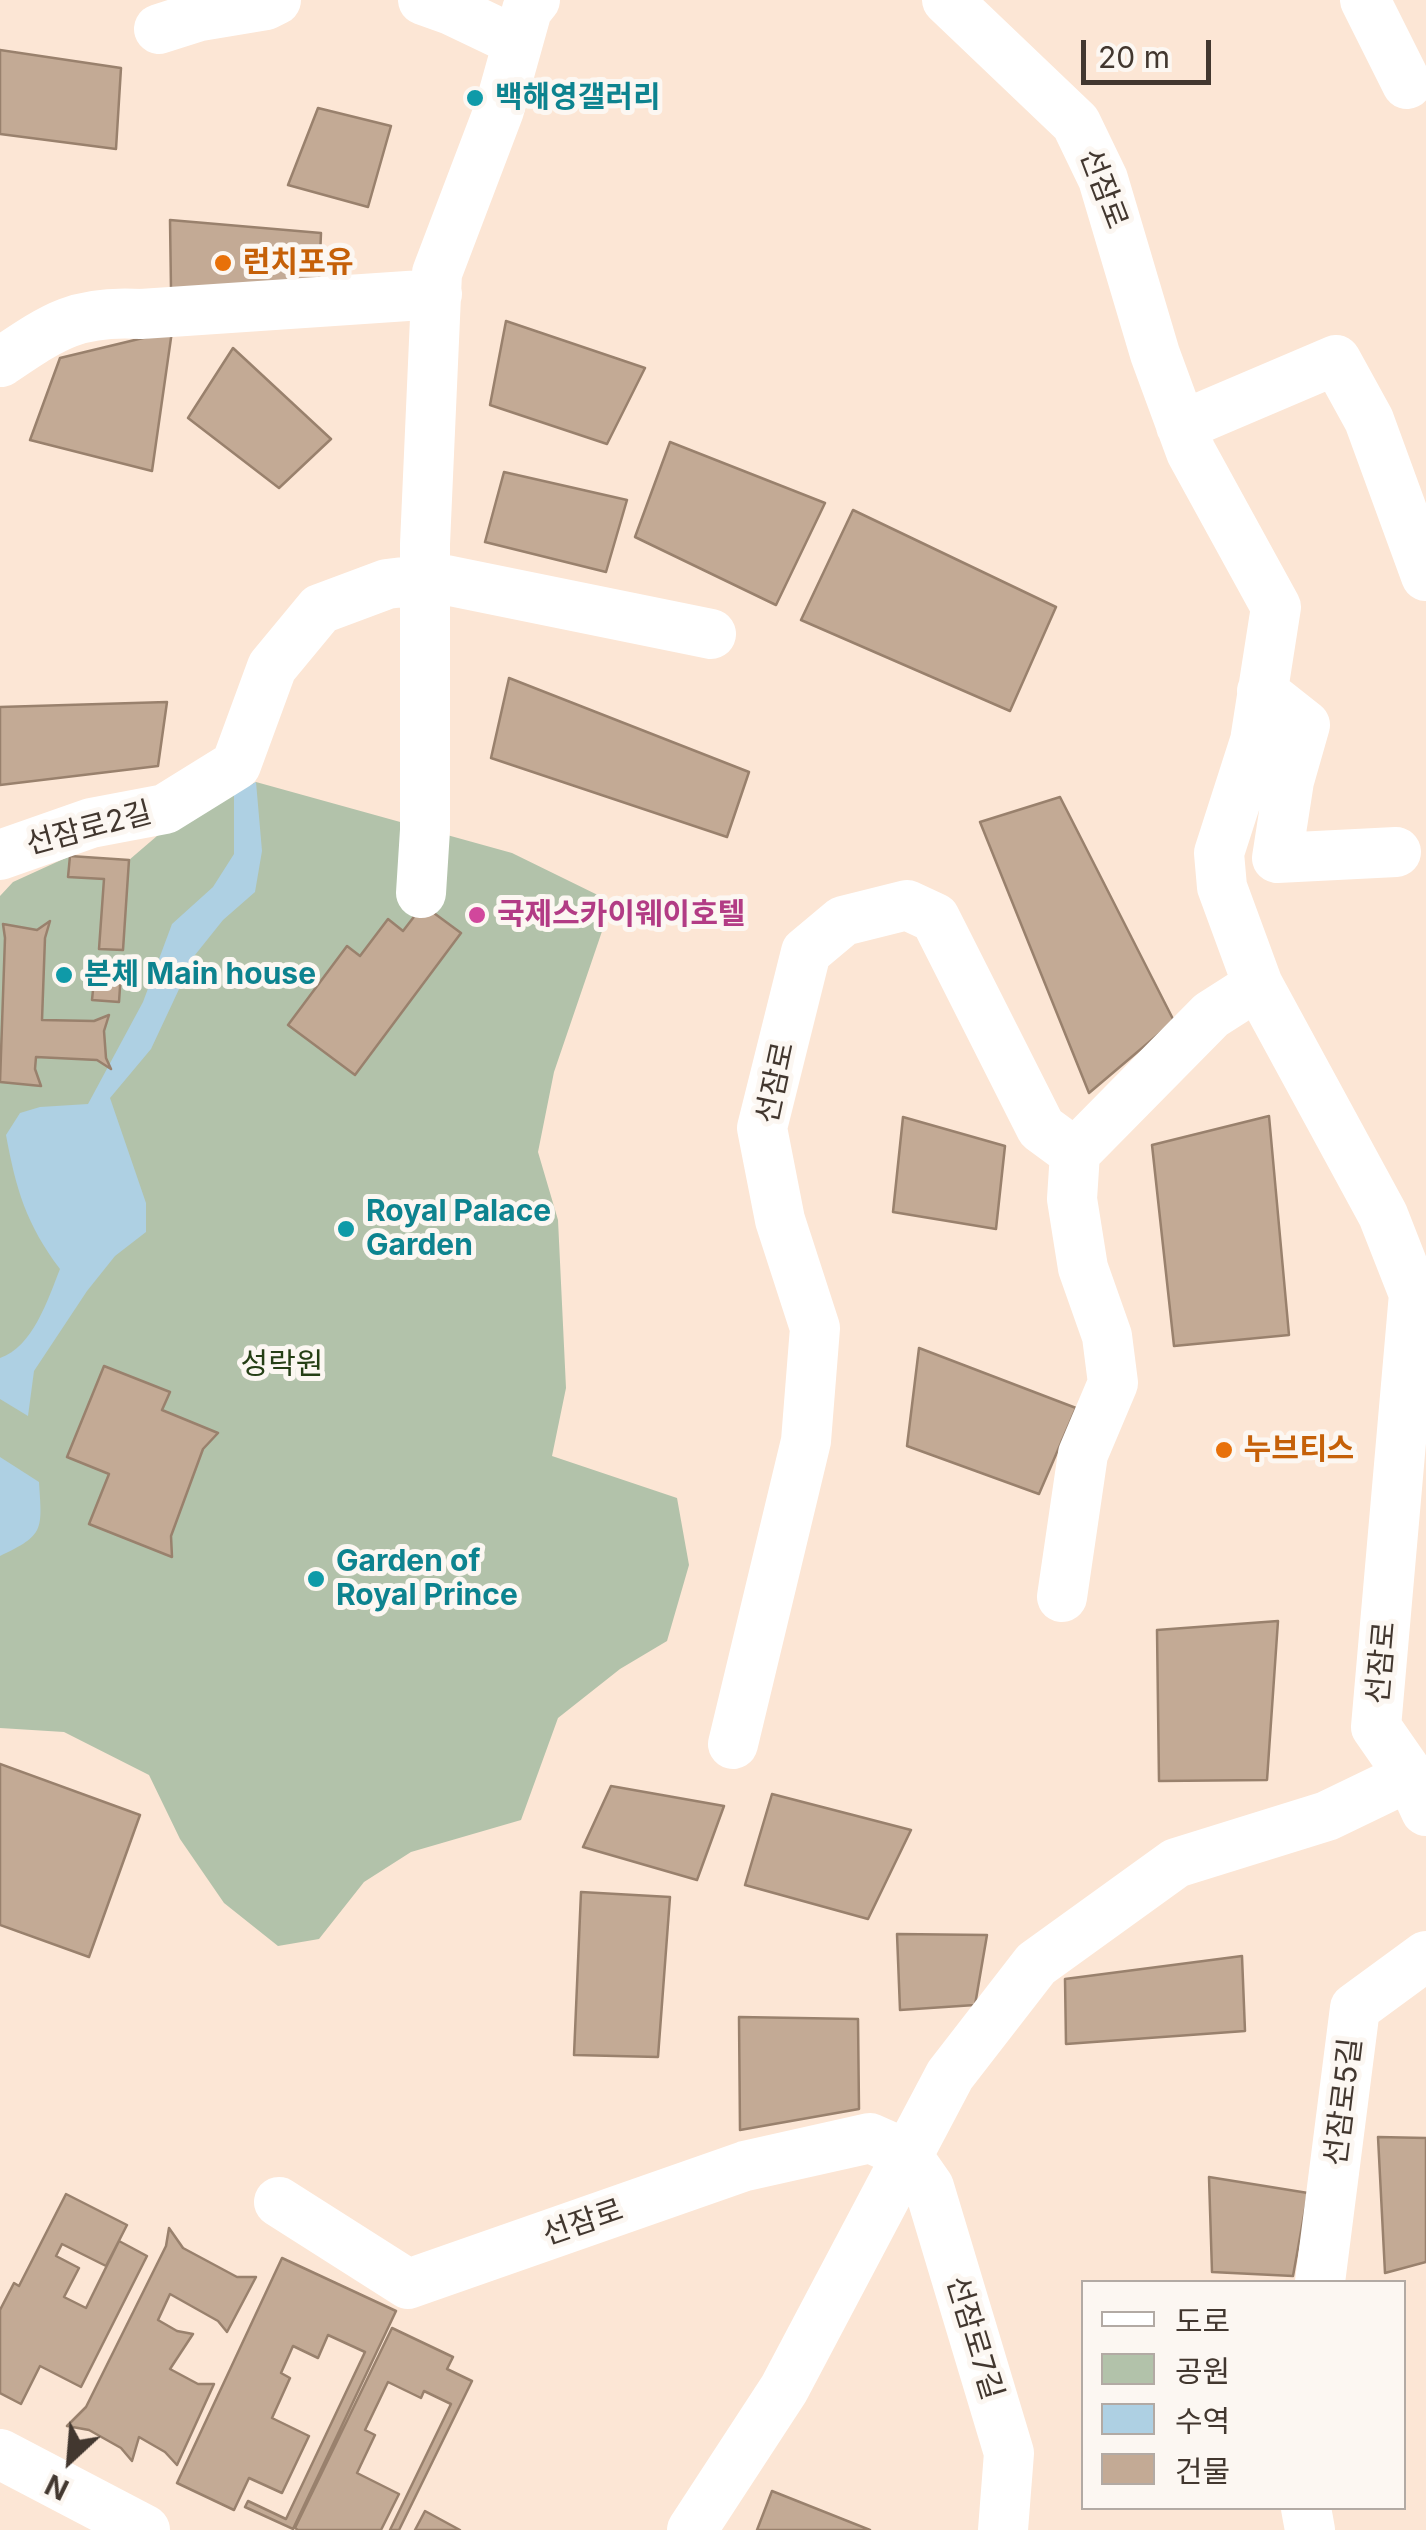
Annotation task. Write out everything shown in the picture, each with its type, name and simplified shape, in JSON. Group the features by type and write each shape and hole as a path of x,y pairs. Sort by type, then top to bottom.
{"street":[{"path":"159,29 276,0"},
{"path":"421,893 425,830 426,577 437,273 499,110 526,21 452,10 423,0"},
{"name":"선잠로","path":"692,2530 784,2389 950,2075 1036,1964 1176,1863 1327,1816 1418,1793 1376,1727 1420,1293 1383,1214 1258,984 1222,887 1220,853 1255,742 1276,606 1190,452 1155,354 1107,191 1076,122 947,0"},
{"path":"1364,0 1408,84"},
{"path":"1,362 58,324 107,312 142,314 437,294"},
{"path":"1181,426 1336,360 1369,420 1426,576"},
{"name":"선잠로2길","path":"0,854 91,823 165,809 236,765 272,666 320,609 387,584 426,577 712,634"},
{"path":"1262,691 1305,725 1289,780 1277,858 1396,852"},
{"name":"선잠로","path":"733,1744 806,1441 815,1328 780,1220 762,1128 806,952 843,921 907,905 936,918 1041,1128 1076,1154"},
{"path":"1062,1597 1083,1454 1113,1383 1107,1336 1083,1268 1077,1234 1072,1199 1076,1154 1212,1015 1258,984"},
{"name":"선잠로5길","path":"1320,2280 1356,2008 1426,1956"},
{"name":"선잠로","path":"279,2202 408,2284 745,2166 870,2138 906,2154"},
{"name":"선잠로7길","path":"906,2154 929,2187 1009,2453 1003,2530"},
{"path":"0,2454 145,2530"}],"green space":[{"name":"성락원","path":"256,782 512,853 612,902 554,1072 538,1152 558,1220 566,1388 552,1456 677,1498 689,1565 667,1641 620,1669 558,1718 521,1820 411,1852 364,1882 319,1939 278,1946 224,1903 180,1839 149,1775 64,1732 0,1728 0,896 13,882 70,856 129,860 157,836"}],"water":[{"path":"256,782 262,851 255,892 223,920 195,955 151,1049 110,1098 146,1203 146,1232 115,1256 34,1371 28,1416 0,1399 0,1358 22,1344 30,1333 60,1269 24,1205 6,1135 20,1113 40,1107 88,1104 143,1002 172,924 213,887 234,854 234,794"},
{"path":"0,1457 39,1482 40,1521 33,1536 0,1556"}],"building":[{"path":"0,50 121,68 116,149 0,134"},
{"path":"318,108 391,126 368,207 288,185"},
{"path":"170,220 321,233 319,282 171,289"},
{"path":"506,321 645,368 607,444 490,405"},
{"path":"172,331 152,471 30,440 60,358"},
{"path":"233,348 331,439 279,488 188,418"},
{"path":"670,442 825,503 776,605 635,537"},
{"path":"504,472 627,500 606,572 485,542"},
{"path":"853,510 1056,607 1010,711 801,620"},
{"path":"509,678 749,772 727,837 491,758"},
{"path":"167,702 158,766 0,785 0,707"},
{"path":"1060,797 1174,1021 1089,1093 980,822"},
{"path":"70,856 129,860 123,950 99,949 104,879 68,877"},
{"path":"423,905 461,933 355,1075 288,1025 347,946 360,956 388,919 403,931"},
{"path":"50,921 45,938 42,1020 94,1021 109,1015 104,1031 111,1069 97,1060 36,1057 35,1069 41,1086 0,1082 3,924 37,930"},
{"path":"95,970 121,972 119,1002 92,1000"},
{"path":"1269,1116 1289,1335 1174,1346 1152,1145"},
{"path":"903,1117 1005,1146 996,1229 893,1212"},
{"path":"919,1348 1076,1408 1039,1494 907,1446"},
{"path":"104,1366 170,1392 162,1410 218,1433 203,1449 171,1536 172,1557 89,1524 109,1474 67,1457"},
{"path":"1278,1621 1267,1780 1159,1781 1157,1630"},
{"path":"0,1764 140,1815 89,1957 0,1925"},
{"path":"611,1786 724,1806 697,1880 583,1847"},
{"path":"772,1794 911,1830 868,1919 745,1885"},
{"path":"581,1892 670,1897 658,2057 574,2055"},
{"path":"897,1934 987,1935 975,2005 900,2010"},
{"path":"1242,1956 1245,2031 1066,2044 1065,1979"},
{"path":"739,2017 858,2019 859,2109 740,2130"},
{"path":"1378,2137 1426,2138 1426,2262 1385,2273"},
{"path":"1209,2177 1308,2193 1293,2276 1212,2272"},
{"path":"66,2194 127,2225 106,2266 62,2244 56,2256 79,2268 64,2297 86,2308 119,2241 147,2256 81,2387 40,2366 21,2404 0,2393 0,2310 14,2283 19,2286"},
{"path":"169,2228 183,2248 237,2277 256,2277 227,2332 218,2321 170,2294 158,2320 177,2331 193,2334 170,2369 198,2384 214,2384 177,2465 165,2452 139,2437 132,2461 121,2448 89,2430 67,2426 86,2407 166,2246"},
{"path":"282,2258 396,2311 293,2529 245,2507 248,2501 286,2519 365,2352 328,2335 318,2358 293,2346 281,2373 290,2378 272,2418 309,2436 282,2493 249,2478 234,2510 177,2483"},
{"path":"392,2328 453,2357 447,2369 472,2381 399,2530 390,2530 451,2404 424,2391 421,2398 388,2382 365,2430 375,2435 357,2473 399,2494 381,2530 298,2530 295,2528"},
{"path":"772,2491 870,2530 757,2530"},
{"path":"425,2511 460,2530 415,2530"}],"place":[{"name":"백해영갤러리","path":"475,98"},
{"name":"런치포유","path":"223,263"},
{"name":"국제스카이웨이호텔","path":"477,915"},
{"name":"본체 Main house","path":"64,975"},
{"name":"Royal Palace Garden","path":"346,1229"},
{"name":"누브티스","path":"1224,1450"},
{"name":"Garden of Royal Prince","path":"316,1579"}]}
